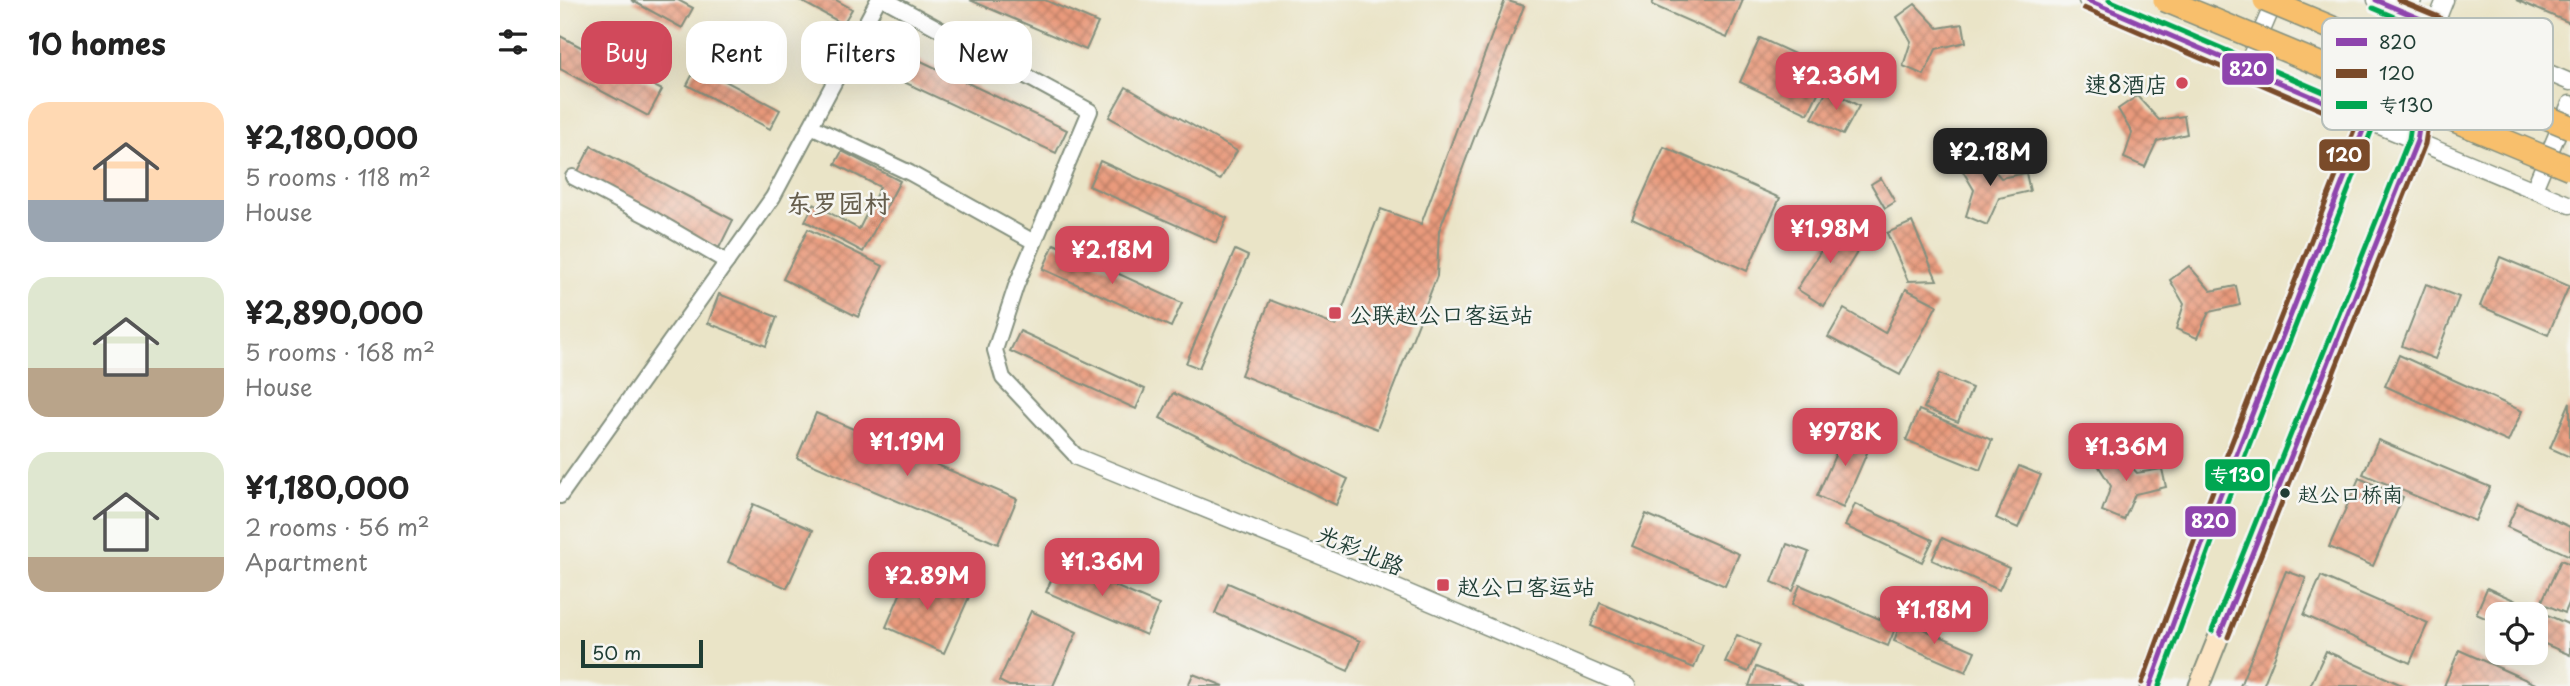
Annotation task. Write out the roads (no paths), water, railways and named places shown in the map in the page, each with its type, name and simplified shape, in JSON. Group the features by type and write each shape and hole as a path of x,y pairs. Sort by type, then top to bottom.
{"highway":[{"path":"2165,0 2322,65"},
{"path":"2265,0 2322,24"},
{"path":"2553,120 2570,127"},
{"path":"2478,130 2570,168"}],"main road":[{"path":"2150,686 2363,130"},
{"path":"2199,686 2417,141"}],"street":[{"path":"560,496 773,197 878,0"},
{"path":"886,0 1090,111 1016,286 995,350 1003,378 1077,457"},
{"path":"2087,0 2322,101"},
{"path":"2245,69 2275,0"},
{"path":"2376,0 2411,7 2426,18"},
{"path":"2438,18 2445,0"},
{"path":"2553,75 2570,82"},
{"path":"2534,189 2570,104"},
{"path":"811,126 910,173 1034,242"},
{"path":"2391,130 2570,205"},
{"path":"2417,141 2419,130"},
{"path":"573,177 656,220 727,262"},
{"name":"光彩北路","path":"1077,457 1627,686"}],"place":[{"name":"速8酒店","path":"2182,83"},
{"name":"公联赵公口客运站","path":"1335,313"},
{"name":"赵公口桥南","path":"2285,493"},
{"name":"赵公口客运站","path":"1443,585"}],"district":[{"name":"东罗园村","path":"838,202"}]}
